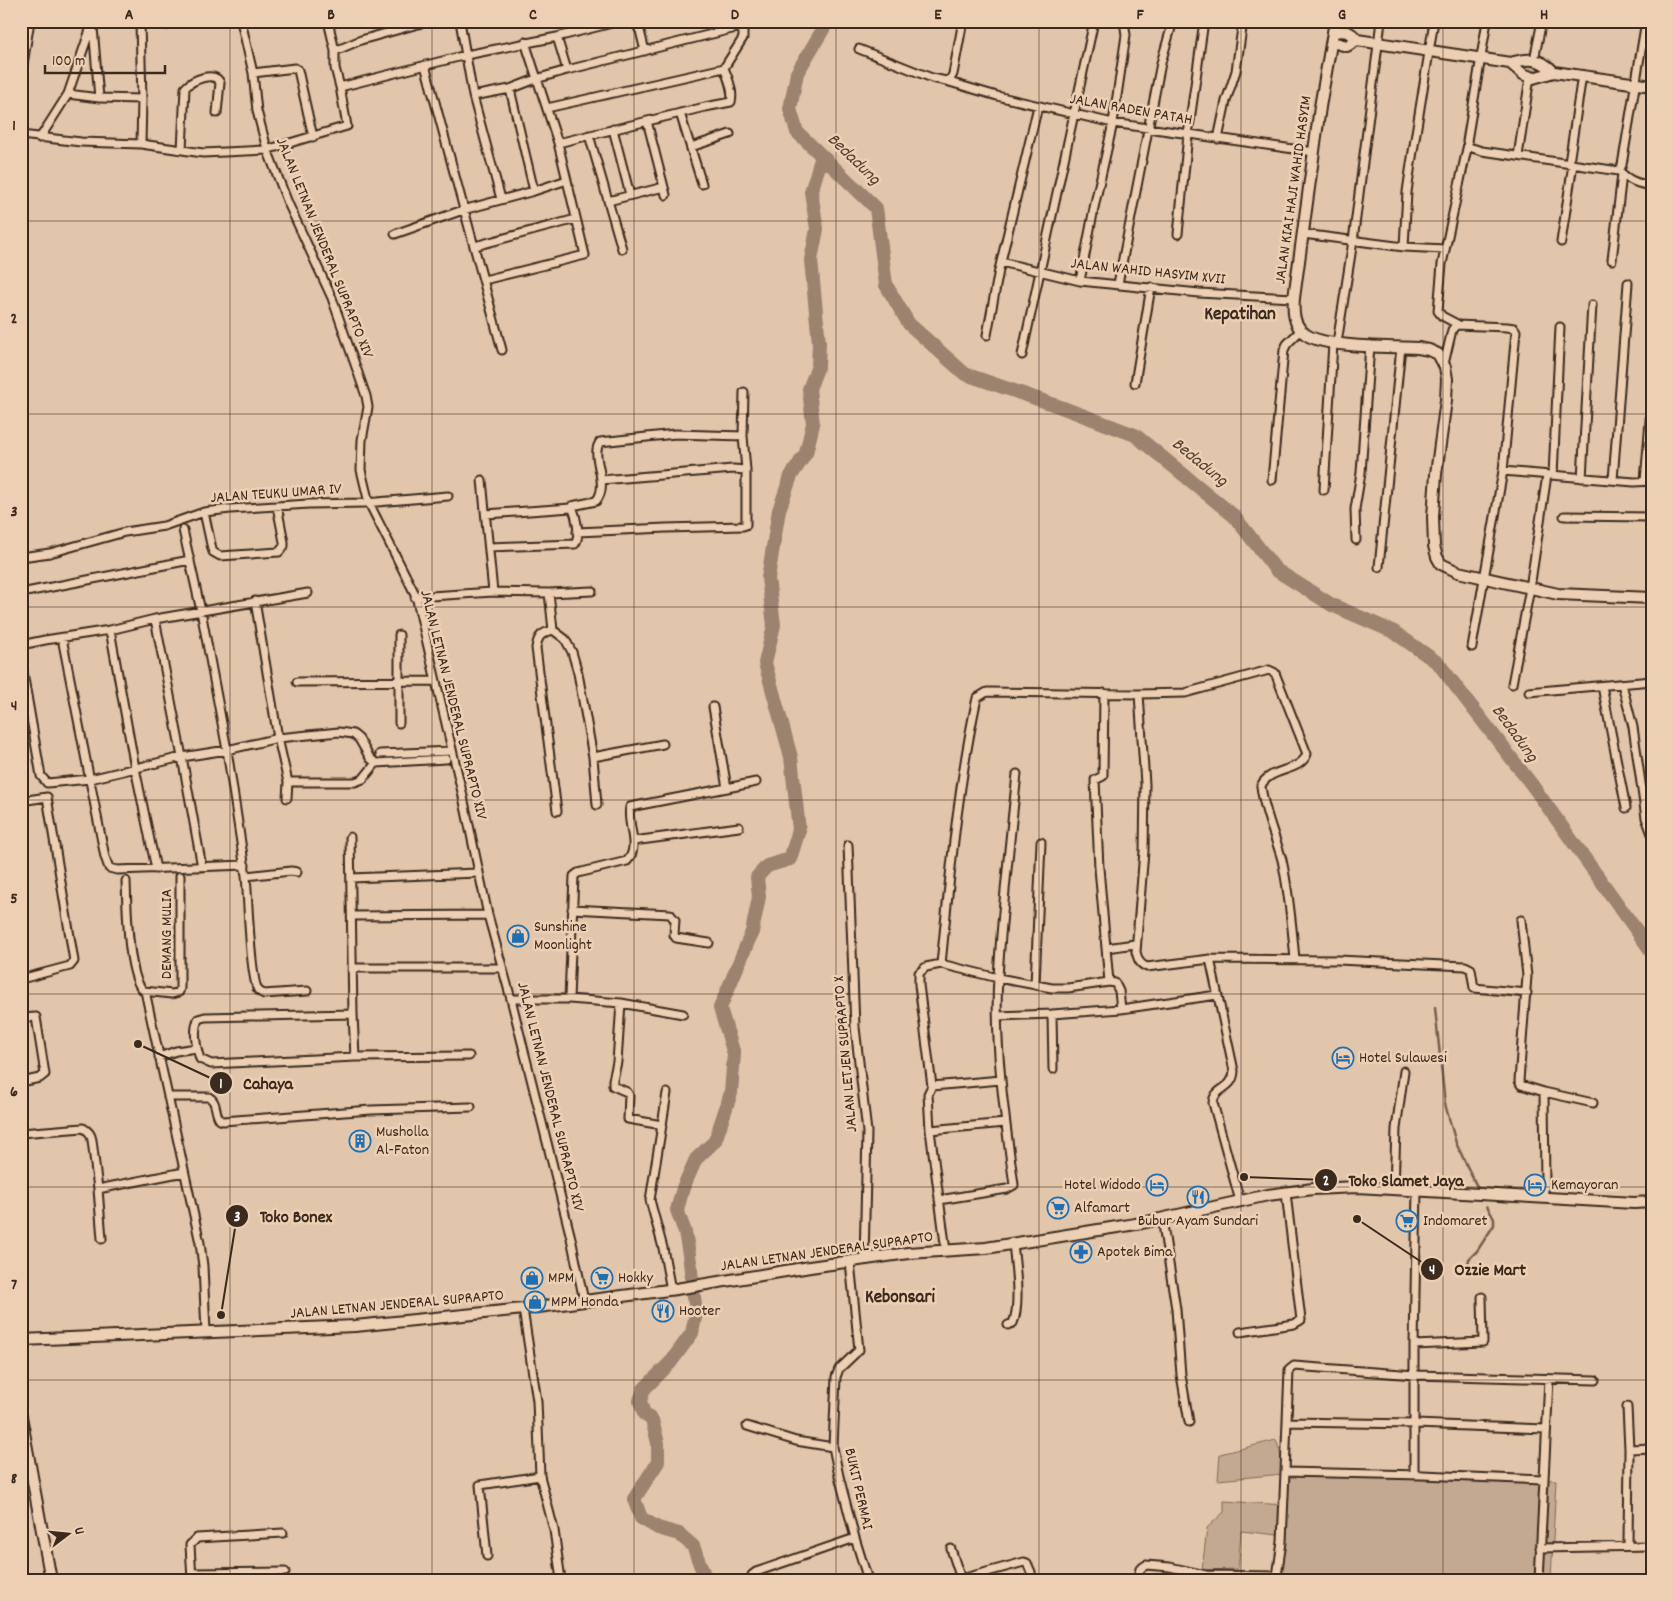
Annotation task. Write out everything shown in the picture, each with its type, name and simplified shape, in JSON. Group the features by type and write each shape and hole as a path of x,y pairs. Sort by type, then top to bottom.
{"main road":[{"name":"JALAN KIAI HAJI WAHID HASYIM","path":"1301,330 1294,318 1294,298 1320,107 1335,21"},
{"path":"1333,37 1347,46 1357,40 1480,60 1510,63 1526,59 1534,60 1542,62 1554,72"},
{"path":"1510,63 1523,74 1530,77 1539,77 1554,72 1652,86"},
{"path":"1301,330 1315,340 1429,350 1438,354 1444,364 1447,379 1446,393 1433,517 1434,546 1441,564 1458,572 1558,594 1652,598"},
{"name":"JALAN LETNAN JENDERAL SUPRAPTO","path":"21,1340 356,1326 523,1309 674,1290 810,1266 908,1253 1014,1244 1162,1218 1286,1192 1313,1189 1357,1186 1634,1203 1652,1202"},
{"name":"JALAN LETNAN JENDERAL SUPRAPTO","path":"1634,1203 1652,1208"},
{"path":"21,1416 51,1580"}],"street":[{"path":"21,77 30,21"},
{"path":"126,21 168,25 174,21"},
{"name":"JALAN LETNAN JENDERAL SUPRAPTO XIV","path":"241,21 252,73 257,111 267,149 288,203 332,298 366,396 368,407 362,440 361,470 369,503 415,597 452,751 478,874 571,1238 584,1301"},
{"path":"21,135 40,138 141,144 203,153 267,149 347,126 335,68 335,51 328,21"},
{"path":"335,51 361,40 429,21"},
{"path":"460,21 473,96 501,199"},
{"path":"340,87 466,55 557,37 620,21"},
{"path":"634,21 640,31 645,51"},
{"path":"946,82 953,74 963,21"},
{"path":"1022,355 1094,21"},
{"path":"1080,281 1113,123 1126,36 1124,21"},
{"path":"1118,284 1161,62 1174,21"},
{"path":"1178,234 1188,135 1204,21"},
{"path":"1218,139 1226,101 1236,72 1243,21"},
{"path":"1324,490 1335,343 1353,240 1381,21"},
{"path":"1404,247 1407,192 1434,21"},
{"path":"1472,647 1503,471 1516,331 1514,328 1507,327 1459,325 1442,316 1438,310 1442,264 1468,144 1486,21"},
{"path":"1534,60 1542,21"},
{"path":"1612,260 1621,172 1646,21"},
{"path":"40,138 68,94 92,22"},
{"path":"92,22 99,98"},
{"path":"140,23 141,144"},
{"path":"473,96 510,90 536,78 736,28 743,30 743,38 724,68 547,108"},
{"path":"557,37 567,70"},
{"path":"484,280 585,256 558,143 525,42"},
{"name":"JALAN RADEN PATAH","path":"858,49 932,78 1073,114 1148,129 1314,152"},
{"path":"425,65 463,210 476,246 502,350"},
{"path":"252,73 295,68 298,70 312,137"},
{"path":"558,143 732,101 730,84 724,68"},
{"path":"1561,242 1582,75"},
{"path":"182,150 185,88 190,82 210,77 219,79 217,113"},
{"path":"1518,156 1530,77"},
{"path":"510,90 534,191"},
{"path":"68,94 99,98 142,99"},
{"path":"987,335 1001,262 1038,106"},
{"path":"680,113 702,184"},
{"path":"647,121 666,195"},
{"path":"614,129 630,195"},
{"path":"691,147 730,134"},
{"path":"589,136 622,249"},
{"path":"1468,144 1472,149 1621,172 1628,180 1652,185"},
{"path":"395,234 463,210 567,180"},
{"path":"608,201 664,187"},
{"path":"476,246 576,219"},
{"path":"1304,234 1404,247 1445,249"},
{"name":"JALAN WAHID HASYIM XVII","path":"1001,262 1080,281 1199,293 1294,298"},
{"path":"1613,480 1628,283"},
{"path":"1135,384 1151,287"},
{"path":"1582,478 1592,305"},
{"path":"1444,364 1452,330 1459,325"},
{"path":"1512,684 1550,475 1560,327"},
{"path":"1272,480 1284,350 1287,344 1301,330"},
{"path":"1356,540 1355,509 1361,473 1370,345"},
{"path":"1378,568 1401,347"},
{"path":"577,532 746,525 746,470 742,436 744,392"},
{"path":"1503,471 1582,478 1649,481 1652,397"},
{"path":"486,514 571,508 572,506 596,501 601,493 597,449 600,442 675,434 742,436"},
{"path":"601,480 733,469 746,470"},
{"path":"482,480 493,592"},
{"name":"JALAN TEUKU UMAR IV","path":"21,557 50,553 125,532 164,526 204,512 309,504 369,503 448,496"},
{"path":"204,512 212,549 216,554 220,556 279,552 284,546 284,542 277,506"},
{"path":"489,547 575,544 578,540 576,515 572,506"},
{"path":"1564,516 1652,518"},
{"path":"183,530 201,610 227,750 245,865 254,977 258,990 264,994 307,991"},
{"path":"21,593 190,560"},
{"path":"415,597 493,592 549,593 592,591"},
{"path":"21,646 44,640 110,630 201,610 308,593"},
{"path":"549,593 553,630 565,639 572,652 578,673 593,756 597,805"},
{"path":"255,601 278,738 288,782 287,798"},
{"path":"155,619 202,867"},
{"path":"110,630 135,768 156,869"},
{"path":"553,630 542,633 539,636 536,648 557,811"},
{"path":"399,635 400,723"},
{"path":"62,638 105,857 109,868 117,870 245,865"},
{"path":"21,661 40,776 42,780 50,784 90,779 182,757 227,750 278,738 339,732 353,734 359,739 370,758 376,763 446,759"},
{"path":"941,964 955,837 970,731 977,698 986,692 1185,693 1269,670 1275,673 1306,754 1304,760 1266,778 1261,786 1270,827 1281,856 1286,878 1295,959"},
{"path":"297,682 436,681"},
{"path":"1529,692 1652,681"},
{"path":"1622,684 1633,727 1646,818 1652,834"},
{"path":"1602,686 1626,808"},
{"path":"1104,693 1103,776 1095,780 1099,868 1109,982"},
{"path":"1139,694 1145,784 1144,851 1135,944 1138,960 1142,965 1147,967 1210,959 1295,959 1465,966 1471,969 1474,988 1527,993"},
{"path":"713,707 727,788"},
{"path":"593,756 663,744"},
{"path":"380,754 452,751"},
{"path":"288,782 354,782 363,779 376,763"},
{"path":"939,1200 1007,1189 1014,1185 1001,1080 998,978 1016,774"},
{"path":"569,999 574,876 578,873 628,862 633,854 630,807 756,782"},
{"path":"21,801 47,797 74,961 70,966 21,979"},
{"path":"633,841 739,826"},
{"path":"350,837 355,1057"},
{"path":"1035,985 1040,842"},
{"name":"JALAN LETJEN SUPRAPTO X","path":"848,845 855,1027 867,1132 864,1260"},
{"path":"246,876 297,872"},
{"path":"351,878 478,874"},
{"name":"DEMANG MULIA","path":"126,881 130,954 138,983 141,989 145,991 172,994 179,992 180,988 180,876"},
{"path":"572,910 670,914 675,920 674,936 676,938 708,943"},
{"path":"352,916 488,914"},
{"path":"1521,920 1527,993 1518,1081 1520,1085 1593,1103"},
{"path":"1106,948 1135,944"},
{"path":"1210,959 1233,1064 1234,1077 1230,1084 1213,1096 1213,1103 1240,1201"},
{"path":"946,1251 930,1130 928,1094 932,1086 919,973 926,967 941,964 998,978 1052,988 1068,988 1109,982 1118,986 1121,1009"},
{"path":"353,968 502,968"},
{"path":"145,991 200,1243 206,1332"},
{"path":"998,1016 1121,1009 1217,995"},
{"path":"511,999 569,999 621,1003 683,1014"},
{"path":"621,1003 617,1062 613,1086 627,1092 629,1095 628,1116 630,1120 662,1125"},
{"path":"354,1014 205,1017 198,1019 195,1026 197,1048 200,1059 211,1064 355,1057 469,1056"},
{"path":"1052,1014 1053,1069"},
{"path":"21,1018 36,1017 45,1074 40,1078 21,1082"},
{"path":"159,1057 176,1051 197,1048"},
{"path":"1394,1189 1396,1129 1404,1071"},
{"path":"932,1086 1001,1080"},
{"path":"1543,1196 1545,1184 1544,1092"},
{"path":"667,1093 650,1200 674,1290"},
{"path":"168,1097 209,1097 214,1102 216,1116 223,1121 371,1110 471,1107"},
{"path":"930,1130 1005,1123"},
{"path":"21,1133 83,1128 90,1132 98,1189 102,1239"},
{"path":"98,1189 184,1172"},
{"path":"1414,1475 1416,1190"},
{"path":"1240,1332 1294,1324 1302,1320 1286,1192"},
{"path":"1162,1218 1176,1309 1181,1375 1189,1422"},
{"path":"1008,1325 1013,1323 1016,1316 1014,1244"},
{"name":"BUKIT PERMAI","path":"850,1262 859,1350 839,1369 836,1377 833,1448 855,1538 868,1580"},
{"path":"1414,1345 1483,1342 1482,1297"},
{"path":"523,1309 537,1400 540,1476 554,1530 561,1580"},
{"path":"1137,1580 1140,1569 1146,1565 1170,1567 1206,1578 1277,1578 1282,1542 1285,1443 1288,1422 1288,1370 1291,1367 1415,1375 1595,1380"},
{"path":"1540,1580 1549,1379"},
{"path":"1627,1407 1629,1449 1628,1546"},
{"path":"1288,1422 1546,1429"},
{"path":"748,1426 796,1441 833,1448"},
{"path":"1629,1449 1652,1448"},
{"path":"1285,1472 1543,1480"},
{"path":"487,1556 480,1485 540,1476"},
{"path":"283,1533 197,1538 190,1545 192,1576 285,1572"},
{"path":"752,1580 752,1576 756,1572 855,1538"},
{"path":"1540,1548 1652,1546"},
{"path":"951,1549 959,1579 1024,1562 1027,1563 1032,1580"}],"shaded area":[{"path":"1534,63 1549,71 1533,74 1518,65"},
{"path":"1276,1440 1285,1467 1556,1480 1551,1580 1309,1580 1308,1578 1276,1574 1278,1535 1241,1531 1238,1569 1202,1570 1207,1528 1224,1512 1224,1501 1285,1505 1283,1474 1218,1480 1220,1454"}],"waterway":[{"name":"Bedadung","path":"828,21 797,73 790,109 797,132 876,208 886,285 909,324 965,374 1135,435 1234,516 1276,570 1332,605 1394,632 1438,663 1532,785 1652,952"},
{"path":"706,1580 693,1546 679,1534 658,1528 641,1518 634,1499 658,1462 658,1443 652,1420 644,1414 640,1401 644,1389 670,1363 692,1333 696,1313 689,1254 685,1232 677,1210 683,1188 696,1159 715,1141 731,1093 734,1054 720,1008 752,932 759,897 757,877 767,866 790,859 799,830 791,757 765,663 774,625 768,578 779,510 791,476 806,453 813,424 809,389 818,366 819,343 811,260 817,229 811,192 822,156"},
{"path":"1435,1008 1445,1104 1456,1143 1477,1187"},
{"path":"1467,1272 1469,1259 1477,1251 1494,1225 1494,1219 1487,1206"}],"place":[{"name":"Sunshine Moonlight","path":"518,936"},
{"name":"Cahaya","path":"138,1044"},
{"name":"Hotel Sulawesi","path":"1343,1058"},
{"name":"Musholla Al-Faton","path":"360,1141"},
{"name":"Toko Slamet Jaya","path":"1244,1177"},
{"name":"Hotel Widodo","path":"1157,1185"},
{"name":"Kemayoran","path":"1535,1185"},
{"name":"Bubur Ayam Sundari","path":"1198,1197"},
{"name":"Alfamart","path":"1058,1208"},
{"name":"Ozzie Mart","path":"1357,1219"},
{"name":"Indomaret","path":"1407,1221"},
{"name":"Apotek Bima","path":"1081,1252"},
{"name":"MPM","path":"532,1278"},
{"name":"Hokky","path":"602,1278"},
{"name":"MPM Honda","path":"535,1302"},
{"name":"Hooter","path":"663,1311"},
{"name":"Toko Bonex","path":"221,1315"}],"district":[{"name":"Kepatihan","path":"1240,315"},
{"name":"Kebonsari","path":"900,1298"}]}
